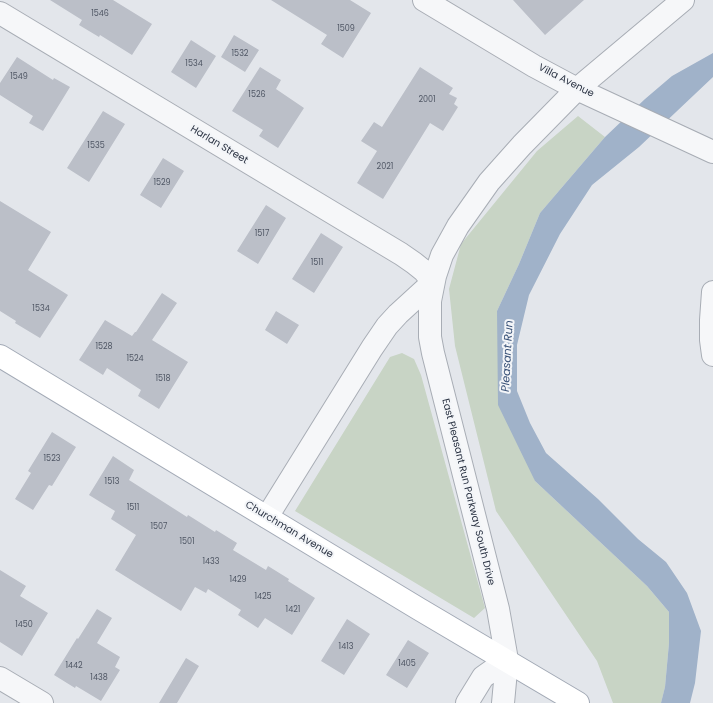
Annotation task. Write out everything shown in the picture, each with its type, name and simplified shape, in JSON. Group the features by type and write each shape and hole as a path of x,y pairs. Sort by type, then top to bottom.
{"main road":[{"name":"Churchman Avenue","path":"0,356 412,605 508,660 578,703"}],"street":[{"name":"Villa Avenue","path":"424,0 534,66 577,89 713,152"},
{"name":"East Pleasant Run Parkway South Drive","path":"503,703 508,660 498,609 430,337 430,301 437,267 446,246 461,221 489,182 522,144 577,89 683,0"},
{"name":"Harlan Street","path":"0,13 401,254 424,271 434,282"},
{"path":"267,517 387,326 398,314 434,282"},
{"path":"713,292 711,320 713,355"},
{"path":"467,703 483,677 508,660"},
{"path":"0,678 42,703"}],"green space":[{"path":"578,116 605,137 540,213 519,264 497,311 535,481 647,586 669,612 669,643 665,687 661,703 613,703 597,661 496,511 455,346 449,289 461,244 537,151"},
{"path":"402,353 414,359 421,375 485,608 474,618 295,511 390,357"}],"water":[{"name":"Pleasant Run","path":"713,53 713,77 639,147 592,185 560,234 529,295 517,345 517,391 530,423 546,453 598,499 638,539 666,562 687,593 701,631 695,683 690,703 661,703 665,687 669,643 669,612 647,586 535,481 498,405 497,311 519,264 540,213 605,137 645,99 672,76"}],"building":[{"path":"50,0 113,0 152,24 132,55 100,35 99,37 79,25 82,20"},
{"path":"271,0 350,0 371,13 343,58 321,44 327,35"},
{"path":"513,0 584,0 545,35"},
{"path":"234,35 259,50 245,72 221,57"},
{"path":"191,40 216,56 196,88 171,72"},
{"path":"17,57 53,80 54,78 70,87 43,131 29,123 33,116 0,95 0,83"},
{"path":"260,67 281,80 276,89 304,108 278,148 259,136 263,130 232,111"},
{"path":"420,67 453,88 449,94 457,98 454,104 458,107 443,131 430,123 383,199 357,183 377,151 361,141 374,122 382,127"},
{"path":"103,111 125,124 89,182 67,168"},
{"path":"163,158 184,171 161,208 140,195"},
{"path":"0,201 51,232 28,270 68,295 40,338 15,323 16,321 0,311"},
{"path":"266,205 286,218 258,264 237,251"},
{"path":"321,233 343,247 314,293 292,279"},
{"path":"162,293 177,303 152,340 188,362 159,409 138,396 141,390 107,368 103,375 79,360 105,320 132,336"},
{"path":"276,311 299,325 287,344 265,330"},
{"path":"52,432 76,447 52,486 49,485 33,510 15,499 31,473 28,471"},
{"path":"113,456 134,470 129,480 187,517 188,515 215,532 216,530 237,543 233,550 266,570 268,566 315,598 292,635 265,618 258,628 238,615 241,610 208,589 206,593 195,587 181,611 115,570 136,535 111,519 115,511 89,495"},
{"path":"0,570 26,586 20,596 48,613 22,656 0,642"},
{"path":"97,609 112,618 97,643 120,657 115,667 120,670 101,701 76,686 75,688 54,675"},
{"path":"347,619 370,634 344,675 321,661"},
{"path":"408,640 429,653 407,688 386,675"},
{"path":"186,658 199,666 177,703 159,703"}]}
